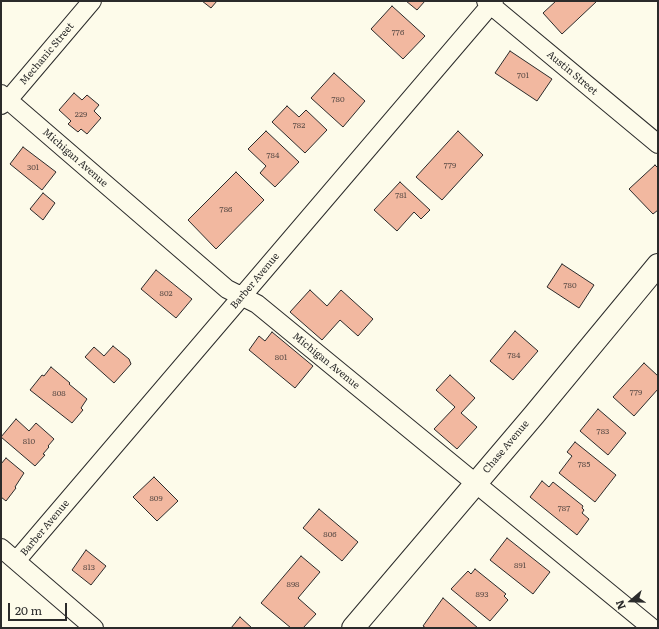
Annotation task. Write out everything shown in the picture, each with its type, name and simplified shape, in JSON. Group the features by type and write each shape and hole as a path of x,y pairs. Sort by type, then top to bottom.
{"street":[{"name":"Mechanic Street","path":"3,100 92,1"},
{"name":"Austin Street","path":"490,2 658,144"},
{"name":"Barber Avenue","path":"16,561 490,2"},
{"name":"Michigan Avenue","path":"3,100 227,289 257,304 652,628"},
{"name":"Chase Avenue","path":"353,628 658,266"},
{"path":"1,548 94,628"}],"building":[{"path":"202,1 217,1 211,8"},
{"path":"406,1 425,1 417,10"},
{"path":"556,1 597,1 562,34 543,13"},
{"path":"392,6 425,36 403,59 371,29"},
{"path":"510,51 552,79 537,101 495,73"},
{"path":"334,73 365,101 343,127 311,98"},
{"path":"74,93 82,100 87,95 99,105 94,111 101,118 87,134 81,129 78,132 68,124 71,121 59,110"},
{"path":"287,106 299,117 306,110 327,130 305,153 272,122"},
{"path":"266,131 299,162 275,187 260,173 266,166 248,149"},
{"path":"458,131 483,155 442,200 416,177"},
{"path":"23,147 56,172 42,190 10,164"},
{"path":"655,165 658,168 658,210 653,214 629,189"},
{"path":"236,172 264,200 216,249 188,220"},
{"path":"400,182 430,210 421,219 414,212 397,231 374,210"},
{"path":"43,193 55,203 43,220 30,209"},
{"path":"562,264 594,285 579,308 547,287"},
{"path":"156,270 192,299 176,318 141,289"},
{"path":"310,290 327,306 341,290 373,319 358,336 340,320 322,340 290,312"},
{"path":"515,331 538,351 513,380 490,361"},
{"path":"272,332 313,366 295,388 249,350 259,336 265,341"},
{"path":"113,346 129,359 131,364 114,383 85,357 94,347 104,356"},
{"path":"644,363 658,376 658,389 634,416 613,397"},
{"path":"51,367 87,399 81,408 83,410 72,423 30,390 42,375 44,376"},
{"path":"450,375 475,398 461,413 477,427 457,449 434,429 455,407 436,390"},
{"path":"598,409 626,433 608,455 580,431"},
{"path":"16,419 29,431 36,423 54,439 43,454 45,455 35,466 1,437"},
{"path":"575,442 616,475 595,502 559,473 572,456 567,452"},
{"path":"6,458 24,473 15,487 16,488 6,501 1,497 1,464"},
{"path":"154,477 178,501 157,521 133,497"},
{"path":"542,481 549,487 553,482 583,506 582,508 584,510 582,513 589,519 577,535 530,497"},
{"path":"319,509 358,542 342,561 303,528"},
{"path":"507,538 550,572 533,594 490,560"},
{"path":"86,550 106,566 91,585 72,570"},
{"path":"301,556 320,572 298,598 316,614 303,628 291,628 261,603"},
{"path":"475,569 506,594 504,596 508,600 490,621 451,589 468,571 471,574"},
{"path":"443,598 478,628 426,628 423,626"},
{"path":"240,617 252,628 231,628"}]}
